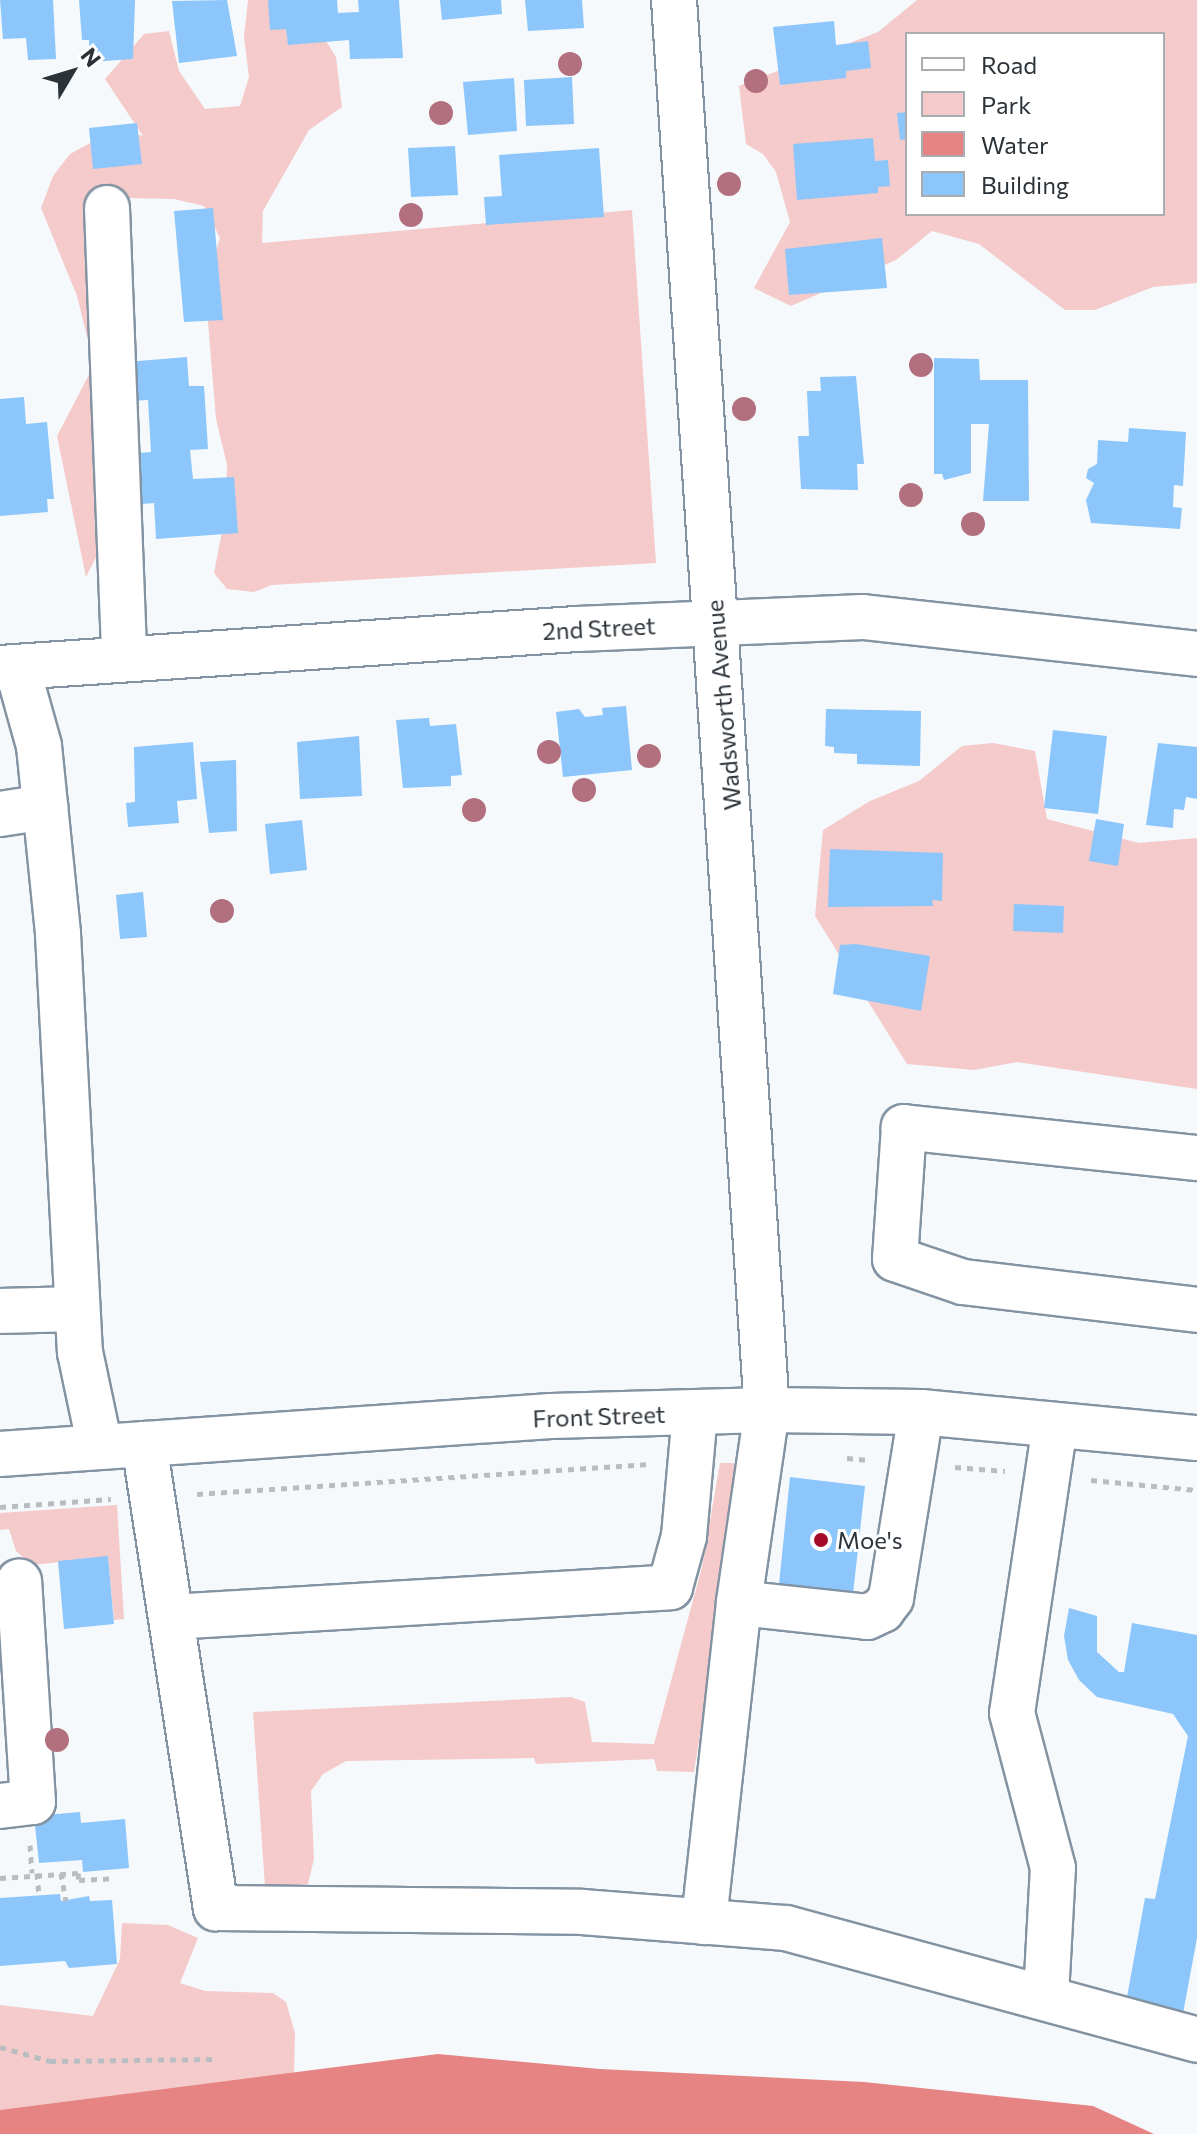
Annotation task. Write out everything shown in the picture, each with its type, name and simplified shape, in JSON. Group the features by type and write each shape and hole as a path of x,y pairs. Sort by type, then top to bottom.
{"main road":[{"name":"Wadsworth Avenue","path":"674,0 767,1410 739,1603 704,1922"},
{"path":"107,208 124,659"},
{"name":"2nd Street","path":"9,667 863,617 1197,654"},
{"path":"9,667 39,746 58,934 80,1352 100,1447"},
{"path":"0,814 45,807"},
{"path":"1197,1158 904,1127 895,1259 963,1282 1197,1310"},
{"path":"0,1311 77,1309"},
{"name":"Front Street","path":"0,1454 551,1416 767,1410 921,1412 1197,1438"},
{"path":"171,1617 670,1587 684,1536 695,1412"},
{"path":"739,1603 867,1617 882,1610 891,1598 921,1412"},
{"path":"1046,1996 1053,1868 1012,1713 1055,1425"},
{"path":"144,1444 216,1908 582,1912 786,1928 1046,1996 1197,2040"},
{"path":"0,1806 33,1802 19,1581"}],"path":[{"path":"841,1458 1197,1490"},
{"path":"0,1507 690,1461"},
{"path":"37,1873 39,1896"},
{"path":"0,1878 37,1873 78,1873 79,1880 114,1878"},
{"path":"61,1873 66,1901"},
{"path":"0,2047 50,2061 216,2059"}],"green space":[{"path":"248,0 298,0 304,6 336,57 342,107 309,130 263,211 262,243 632,210 656,563 272,585 254,592 227,589 214,573 226,511 227,465 216,419 205,286 220,238 204,206 174,199 128,198 98,220 112,526 86,577 57,436 94,365 77,296 41,208 53,176 70,154 114,130 143,136 105,79 144,34 169,31 179,71 205,109 240,106 249,77 244,37"},
{"path":"917,0 1197,0 1197,283 1153,287 1095,310 1065,310 979,244 932,231 896,260 791,306 754,288 790,222 776,172 763,154 746,144 739,86 878,32"},
{"path":"993,743 1035,751 1047,819 1139,843 1197,838 1197,1089 1017,1062 974,1070 907,1064 815,916 823,830 870,801 919,781 962,746"},
{"path":"720,1463 734,1463 739,1483 694,1772 657,1771 654,1759 536,1764 534,1758 346,1761 323,1774 311,1791 314,1859 308,1884 265,1887 253,1712 571,1697 585,1702 592,1742 654,1744 702,1567"},
{"path":"117,1505 124,1619 114,1620 108,1557 32,1565 16,1551 9,1529 0,1530 0,1513"},
{"path":"122,1923 168,1925 198,1938 180,1983 205,1991 273,1993 286,2002 295,2033 294,2074 0,2110 0,2005 93,2016 120,1959"}],"water":[{"path":"438,2054 600,2069 864,2082 1093,2106 1154,2134 0,2134 0,2110"}],"building":[{"path":"0,0 53,0 56,59 28,60 26,38 3,39"},
{"path":"79,0 135,0 133,59 90,62 89,40 82,40"},
{"path":"227,0 237,56 179,63 172,1"},
{"path":"268,0 337,0 338,13 359,12 358,0 399,0 403,58 350,59 349,40 288,45 286,29 270,30"},
{"path":"440,0 501,0 502,14 442,20"},
{"path":"525,0 582,0 584,28 528,31"},
{"path":"834,21 836,45 868,41 871,68 846,71 846,78 780,85 773,27"},
{"path":"572,77 574,124 526,126 524,80"},
{"path":"514,78 517,131 468,135 463,82"},
{"path":"905,112 905,139 900,140 897,113"},
{"path":"137,123 142,164 93,169 89,128"},
{"path":"873,138 875,161 888,160 890,186 878,187 878,193 797,200 793,144"},
{"path":"455,146 458,195 411,197 408,148"},
{"path":"599,148 604,217 486,225 484,197 502,196 499,155"},
{"path":"213,208 223,320 184,322 174,211"},
{"path":"882,238 887,288 789,295 785,249"},
{"path":"187,357 189,386 204,386 208,449 190,450 193,479 234,477 238,533 156,539 154,503 142,504 138,453 151,452 148,400 130,401 126,362"},
{"path":"934,358 979,359 980,380 1028,380 1029,501 983,501 989,424 971,424 971,473 944,480 942,474 934,474"},
{"path":"856,376 864,464 857,464 858,490 801,489 798,436 809,436 807,391 821,391 820,377"},
{"path":"24,397 26,424 47,422 54,499 47,499 48,512 0,516 0,399"},
{"path":"1129,428 1186,432 1183,486 1174,485 1173,507 1182,508 1180,529 1091,523 1086,500 1094,483 1086,478 1088,469 1097,464 1098,440 1128,442"},
{"path":"626,706 632,770 563,777 556,712 579,709 585,717 603,715 602,708"},
{"path":"826,709 921,711 920,766 857,764 857,754 834,753 834,747 825,746"},
{"path":"429,718 430,726 456,724 462,775 451,776 451,786 403,788 396,720"},
{"path":"1053,730 1107,736 1098,814 1044,808"},
{"path":"359,736 362,796 300,799 297,742"},
{"path":"193,742 197,799 177,801 179,823 128,827 126,803 135,802 134,747"},
{"path":"1158,743 1197,747 1197,799 1186,797 1184,810 1174,809 1173,828 1146,825"},
{"path":"236,760 237,831 209,833 200,762"},
{"path":"1096,819 1124,824 1118,866 1089,861"},
{"path":"302,820 307,870 270,874 265,824"},
{"path":"830,849 943,853 942,901 932,900 933,906 828,907"},
{"path":"143,892 147,937 120,939 116,895"},
{"path":"1014,904 1064,906 1063,933 1013,931"},
{"path":"856,944 930,956 921,1011 833,994 840,945"},
{"name":"Moe's","path":"790,1477 865,1486 852,1603 778,1594"},
{"path":"108,1556 114,1624 64,1629 58,1561"},
{"path":"1069,1608 1097,1616 1097,1652 1119,1672 1124,1672 1132,1623 1197,1635 1197,1938 1182,2019 1125,2008 1145,1898 1155,1899 1188,1736 1173,1714 1097,1697 1079,1680 1068,1660 1064,1636"},
{"path":"80,1812 81,1823 125,1819 129,1868 83,1872 82,1860 39,1863 34,1816"},
{"path":"60,1894 61,1901 89,1896 90,1901 112,1900 117,1964 69,1968 65,1961 0,1966 0,1898"}],"place":[{"name":"Moe's","path":"821,1540"}]}
